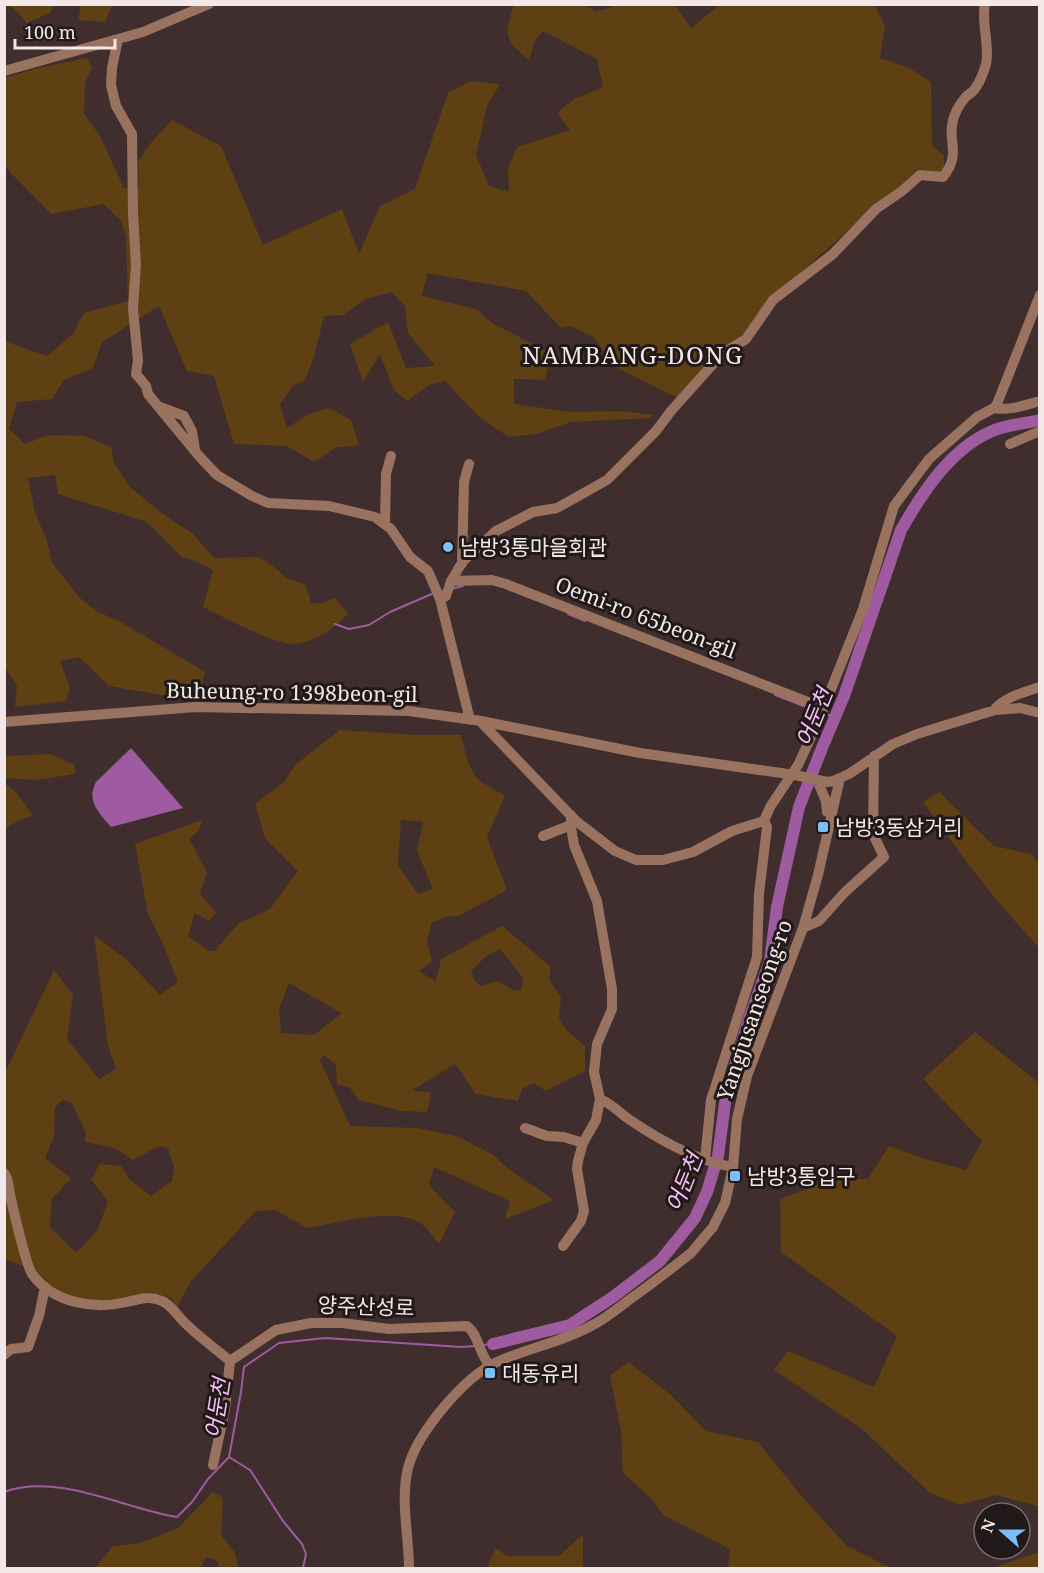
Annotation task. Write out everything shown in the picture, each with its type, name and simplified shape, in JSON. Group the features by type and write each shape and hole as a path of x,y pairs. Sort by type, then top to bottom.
{"street":[{"path":"4,71 142,33 209,4"},
{"path":"443,590 462,564 496,531 533,512 556,508 607,480 656,431 722,354 746,339 773,300 833,254 876,209 920,175 943,177 952,163 954,147 951,129 954,118 964,98 974,91 986,64 983,18 985,4"},
{"path":"118,39 113,59 111,85 116,106 132,134 136,265 133,309 138,360 136,374 146,386 148,394 217,474 252,496 268,503 329,506 375,517 392,529 410,557 428,571 443,590 475,721 573,820 615,851 636,860 663,860 693,852 732,831 764,821 793,775 818,722 863,609 894,506 929,459 977,417 994,408 1040,295"},
{"path":"994,408 1000,410 1040,401"},
{"path":"1010,444 1040,431"},
{"path":"385,524 386,474 391,456"},
{"path":"462,564 464,482 469,464"},
{"name":"Oemi-ro 65beon-gil","path":"443,590 492,580 506,584 823,708"},
{"path":"995,710 999,704 1010,698 1040,687"},
{"name":"Buheung-ro 1398beon-gil","path":"4,722 196,707 371,709 421,712 640,753 817,780 833,781 840,778"},
{"path":"840,778 893,744 917,734 995,710 1038,709"},
{"path":"828,828 845,787 871,758"},
{"path":"803,928 819,921 845,892 884,857 873,834 871,758"},
{"name":"Yangjusanseong-ro","path":"409,1569 405,1486 414,1452 440,1412 462,1389 490,1366 524,1351 572,1335 594,1324 691,1253 704,1240 724,1208 737,1119 747,1076 803,928 818,875 840,778"},
{"path":"817,780 826,801 828,828"},
{"path":"543,836 573,820"},
{"path":"563,1246 581,1221 584,1211 577,1169 583,1143 596,1120 600,1098 594,1072 597,1044 612,1009 612,989 597,901 574,844 573,820"},
{"path":"705,1159 711,1100 757,957 759,894 766,827 764,821"},
{"path":"600,1098 646,1131 669,1144 729,1166"},
{"path":"525,1128 547,1136 564,1137 583,1143"},
{"path":"4,1173 8,1178 31,1272 45,1287 83,1305 126,1303 146,1297 162,1300 186,1324 230,1361 223,1420 213,1465"},
{"path":"4,1355 11,1349 28,1347 37,1324 45,1287"},
{"name":"양주산성로","path":"230,1361 276,1330 311,1323 342,1323 389,1329 467,1326 474,1330 481,1355 490,1366"}],"shaded area":[{"path":"5,4 54,5 50,13 27,23 12,7 5,6"},
{"path":"81,4 112,5 105,22 78,20"},
{"path":"514,5 585,5 595,11 611,8 612,5 675,5 691,28 720,5 875,5 885,26 880,58 907,67 931,82 932,145 944,156 944,173 919,169 771,298 746,332 718,354 678,398 612,365 595,338 571,326 561,328 526,291 427,273 422,296 476,309 492,323 551,353 545,380 514,379 514,404 571,412 622,411 653,415 650,418 571,422 536,434 509,437 479,417 445,381 429,385 407,401 394,390 380,354 363,382 350,344 388,322 406,368 435,366 408,333 405,306 392,292 366,299 343,315 324,316 314,357 305,380 293,386 280,404 287,428 309,414 329,408 351,420 359,445 335,448 314,462 286,446 234,444 214,376 187,371 159,306 102,342 93,368 64,380 52,399 17,402 9,429 25,444 48,435 84,436 111,447 114,463 130,487 163,514 193,534 214,558 258,557 287,578 306,585 311,603 323,603 335,598 348,614 327,632 301,643 292,644 266,637 203,607 213,570 193,560 183,558 147,522 58,494 55,475 28,478 35,512 47,541 52,563 80,598 98,612 119,621 205,672 199,695 162,695 109,686 79,657 60,661 70,688 66,701 15,707 17,685 4,666 4,341 47,356 73,334 84,313 128,301 126,237 121,221 104,204 51,214 5,164 5,78 34,69 87,58 92,68 85,82 84,114 100,136 124,188 139,188 138,162 150,144 172,120 221,146 263,245 342,209 359,254 380,206 415,189 448,93 471,81 500,84 487,106 476,155 489,186 509,192 508,169 517,147 570,130 557,113 574,99 603,87 597,59 543,31 535,40 529,60 521,53 508,36"},
{"path":"340,730 461,735 467,757 477,778 505,795 487,837 507,890 459,916 449,916 432,922 427,940 432,961 419,971 436,982 441,959 502,926 550,966 550,981 561,997 559,1018 566,1030 585,1046 585,1071 546,1091 534,1083 522,1089 518,1101 476,1094 455,1064 412,1090 431,1093 427,1112 401,1111 359,1100 350,1088 337,1084 336,1065 324,1055 320,1060 350,1126 418,1128 459,1137 493,1155 510,1170 554,1200 505,1219 510,1201 434,1167 429,1185 455,1212 439,1244 423,1225 399,1216 367,1217 307,1228 275,1210 256,1211 191,1281 177,1307 171,1298 148,1292 116,1300 87,1303 47,1286 30,1269 5,1259 5,1073 54,970 73,995 67,1039 99,1079 116,1069 108,1045 94,935 126,959 160,995 178,982 148,914 135,844 202,820 199,830 189,839 207,872 200,894 216,912 209,921 195,913 188,936 209,951 217,951 216,949 239,923 270,909 298,871 265,838 255,804 284,782 295,765","holes":["401,820 423,822 417,851 433,889 418,894 398,866","500,949 523,978 521,991 513,990 497,981 481,986 474,980 471,971 485,957","289,983 341,1014 314,1035 281,1033 279,1009","63,1100 72,1103 86,1133 85,1142 115,1148 133,1160 159,1146 168,1148 174,1167 172,1181 151,1196 129,1179 121,1166 100,1164 91,1179 108,1202 97,1231 76,1253 50,1227 52,1199 71,1178 45,1158 54,1137 55,1107"]},
{"path":"131,748 183,808 111,827 95,806 93,789 96,782"},
{"path":"50,754 75,765 75,774 36,780 5,778 5,756"},
{"path":"4,781 15,791 33,815 5,829"},
{"path":"939,792 994,846 1031,854 1039,862 1039,948 978,877 923,802"},
{"path":"975,1032 1039,1083 1039,1512 1037,1506 1032,1505 1032,1501 1018,1501 996,1495 959,1505 929,1492 862,1429 774,1370 788,1351 874,1387 897,1336 781,1252 780,1199 833,1179 868,1179 889,1146 966,1170 982,1141 923,1079"},
{"path":"629,1362 671,1395 706,1431 758,1442 803,1498 847,1546 891,1568 728,1567 730,1549 663,1515 652,1499 623,1473 621,1431 610,1375"},
{"path":"213,1492 223,1498 221,1535 235,1553 238,1568 220,1568 216,1560 206,1557 201,1568 95,1568 113,1546 141,1543 178,1528"},
{"path":"583,1534 583,1568 490,1568 488,1565 496,1548 507,1556 559,1556"},
{"path":"1039,1552 1039,1568 993,1568 1013,1561 1032,1561 1032,1554"}],"waterway":[{"name":"어둔천","path":"493,1344 570,1325 613,1297 660,1261 695,1218 707,1192 718,1156 726,1096 749,1019 770,961 777,907 799,807 844,696 901,530 928,487 962,450 996,430 1040,420"},
{"path":"451,589 463,586"},
{"path":"335,624 349,629 369,625 390,612 434,593"},
{"path":"568,614 585,621"},
{"path":"775,695 814,710"},
{"path":"825,714 835,717"},
{"name":"어둔천","path":"4,1492 25,1487 46,1486 68,1489 177,1517 229,1457 244,1367 279,1343 325,1338 476,1346"},
{"name":"어둔천","path":"482,1345 493,1344"},
{"path":"229,1457 250,1470 283,1521 302,1544 306,1554 303,1568"}],"place":[{"name":"남방3통마을회관","path":"448,547"},
{"name":"남방3동삼거리","path":"823,827"},
{"name":"남방3통입구","path":"735,1176"},
{"name":"대동유리","path":"490,1373"}],"district":[{"name":"NAMBANG-DONG","path":"633,354"}]}
